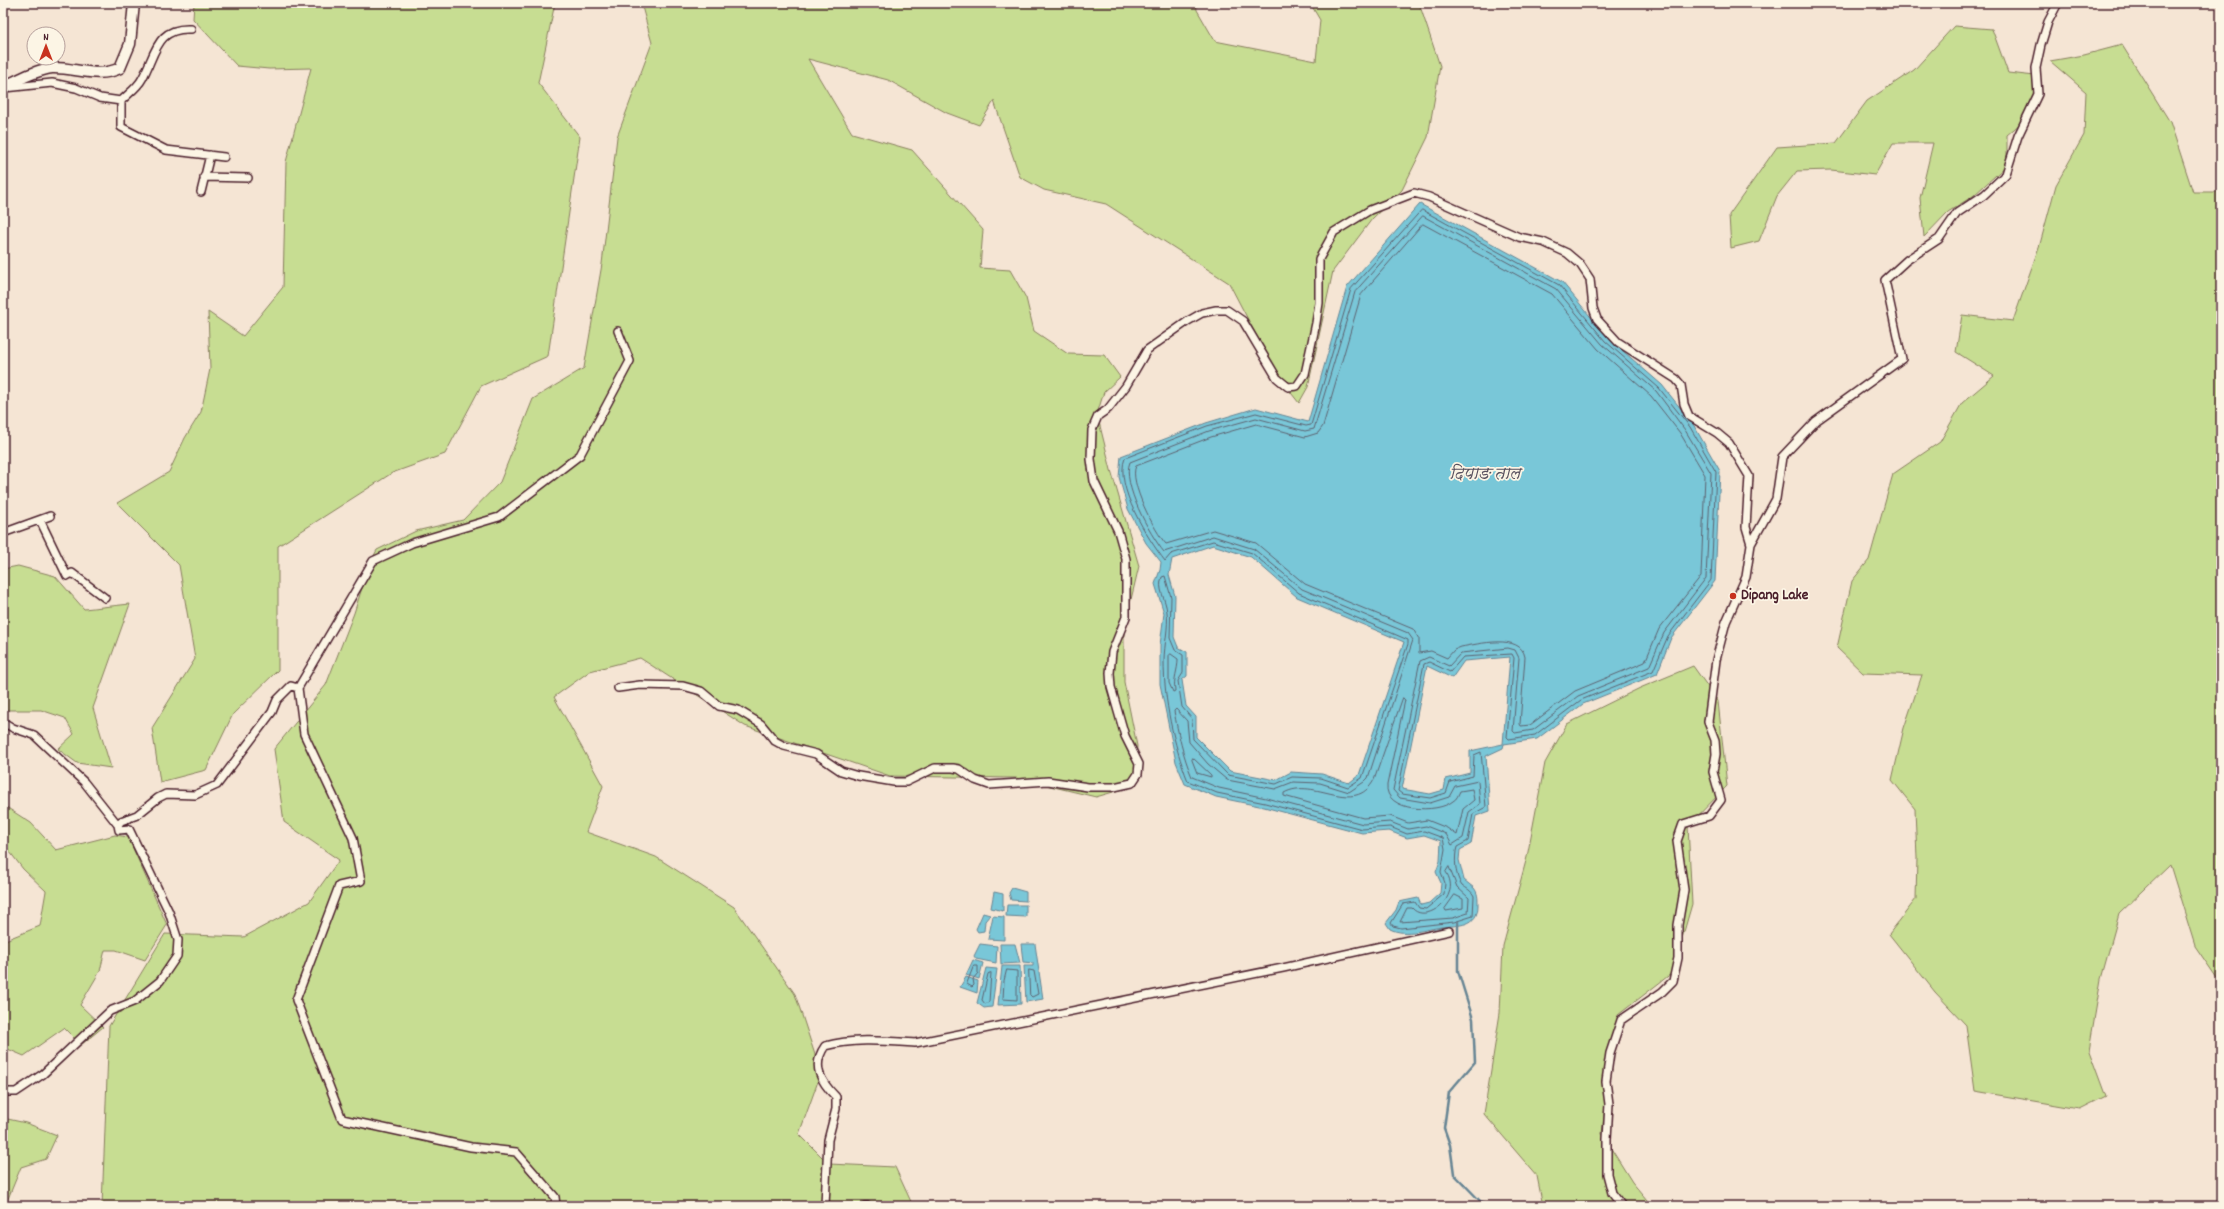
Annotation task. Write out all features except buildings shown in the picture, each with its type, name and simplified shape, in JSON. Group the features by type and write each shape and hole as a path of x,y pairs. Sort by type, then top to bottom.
{"main road":[{"path":"3,88 33,73 52,68 110,73 120,68 130,44 134,3"}],"street":[{"path":"1622,1206 1612,1193 1607,1174 1606,1139 1609,1104 1606,1081 1610,1053 1621,1020 1662,992 1673,981 1678,958 1678,925 1684,890 1677,841 1683,824 1709,816 1721,800 1713,772 1716,754 1715,740 1708,722 1716,660 1726,622 1746,577 1751,544 1776,498 1782,457 1816,421 1902,358 1885,280 1907,260 1939,239 1957,213 1984,195 2006,174 2018,136 2038,94 2036,68 2040,45 2048,22 2058,3"},
{"path":"191,29 178,28 160,39 142,80 121,101 121,127 166,150 224,157"},
{"path":"3,88 52,83 76,88 100,98 121,101"},
{"path":"201,192 210,155"},
{"path":"204,177 248,178"},
{"path":"618,688 640,685 683,686 701,691 719,706 738,710 762,724 775,741 784,746 816,754 841,771 858,776 894,782 906,782 935,768 953,768 959,769 975,780 989,785 1048,781 1088,787 1114,787 1132,783 1138,774 1139,764 1125,736 1110,687 1112,652 1126,618 1126,559 1116,526 1094,481 1091,459 1092,430 1098,416 1108,409 1126,386 1147,350 1188,321 1202,313 1216,310 1227,310 1242,321 1277,378 1288,387 1297,386 1305,374 1316,323 1319,303 1319,259 1324,248 1334,232 1370,210 1414,193 1429,197 1519,237 1555,247 1567,253 1580,264 1590,279 1593,308 1597,319 1618,342 1676,379 1681,385 1684,404 1690,416 1717,433 1737,453 1749,476 1746,527 1751,544"},
{"path":"556,1206 554,1197 516,1152 472,1147 342,1119 296,1000 338,886 361,881 353,838 304,734 298,688 373,561 412,543 499,517 580,455 630,361 618,331"},
{"path":"3,534 50,516"},
{"path":"40,520 67,576 72,573 105,598"},
{"path":"118,825 121,821 137,815 158,798 166,794 195,794 217,785 272,712 277,700 291,686 298,688"},
{"path":"3,722 13,728 34,734 84,782 118,825 119,830 129,829 167,907 178,940 177,956 160,981 135,1001 110,1011 100,1020 99,1023 75,1043 43,1074 16,1092 3,1092"},
{"path":"825,1206 828,1140 836,1109 836,1096 823,1084 819,1072 819,1054 825,1046 839,1042 882,1041 915,1043 1283,968 1449,931"}],"green space":[{"path":"194,3 555,3 538,83 580,137 548,356 481,386 445,454 392,473 278,546 278,670 233,714 206,770 160,782 152,728 195,659 179,565 117,503 169,472 185,438 201,412 210,369 208,312 243,336 283,287 286,162 311,68 269,69 237,66 193,19"},
{"path":"641,3 1196,3 1197,10 1215,41 1316,61 1320,20 1310,3 1419,3 1440,66 1428,137 1402,190 1372,219 1333,271 1308,387 1299,403 1277,375 1229,283 1106,204 1044,190 1020,177 994,101 979,125 947,113 888,80 808,59 852,133 912,150 983,230 980,268 1010,270 1026,298 1034,331 1068,354 1104,355 1120,377 1104,392 1097,414 1111,470 1139,566 1124,629 1124,682 1137,746 1134,786 1096,797 1016,778 890,776 745,726 640,658 590,671 554,697 603,786 586,832 656,857 734,907 795,994 821,1073 799,1134 829,1164 895,1167 913,1206 102,1206 109,1026 165,934 244,937 309,902 339,860 284,822 274,749 326,685 354,613 370,563 377,550 416,531 463,520 500,482 533,399 584,368 602,264 617,137 652,43"},
{"path":"1954,26 1992,29 2008,73 2035,76 2034,112 2007,135 2007,165 1973,196 1948,212 1924,237 1920,198 1933,143 1893,143 1875,175 1831,170 1797,171 1777,196 1759,241 1731,248 1729,215 1777,147 1836,143 1867,101 1914,70"},
{"path":"2122,45 2170,122 2193,192 2221,192 2221,984 2195,946 2170,865 2119,914 2101,979 2089,1050 2106,1096 2080,1109 1975,1091 1966,1025 1935,992 1889,934 1916,899 1917,858 1915,809 1892,780 1904,728 1922,675 1863,673 1837,648 1852,581 1869,560 1893,474 1940,442 1962,403 1994,376 1956,352 1962,315 2013,321 2040,244 2056,185 2084,135 2086,92 2050,61 2084,55"},
{"path":"18,566 55,576 84,609 130,604 93,708 111,768 77,763 58,749 74,734 65,718 41,710 3,710 3,569"},
{"path":"1693,666 1718,701 1727,786 1688,826 1692,904 1672,973 1618,1015 1609,1068 1602,1134 1632,1182 1652,1206 1543,1206 1537,1176 1484,1114 1500,1013 1503,946 1527,857 1545,763 1567,724 1640,688"},
{"path":"3,805 31,823 56,850 115,835 128,837 167,925 145,960 116,950 105,950 100,971 80,1005 103,1027 81,1045 64,1028 24,1056 3,1047 3,941 40,926 46,891 23,869 3,843"},
{"path":"3,1118 26,1123 57,1135 46,1159 21,1167 5,1206 3,1206"}],"water":[{"name":"दिपाङ ताल","path":"1420,204 1562,282 1608,338 1662,385 1693,424 1720,471 1715,581 1671,638 1657,674 1583,704 1537,739 1504,744 1503,748 1486,756 1490,811 1476,816 1471,844 1460,850 1459,860 1464,880 1474,888 1477,894 1477,912 1475,917 1466,924 1416,932 1396,931 1390,929 1386,923 1396,910 1399,902 1418,898 1421,905 1429,903 1440,893 1441,883 1436,872 1440,861 1441,841 1424,835 1407,838 1389,831 1362,833 1264,807 1216,797 1185,784 1176,762 1160,684 1160,645 1164,613 1155,584 1161,562 1146,543 1128,509 1119,477 1121,456 1206,423 1256,408 1308,422 1347,287","holes":["1213,545 1251,557 1297,597 1404,642 1359,775 1349,783 1322,774 1291,772 1276,780 1230,771 1196,737 1196,717 1186,706 1182,680 1187,676 1187,652 1178,647 1174,637 1175,596 1169,575 1172,559","1510,657 1503,744 1470,751 1470,773 1446,779 1444,790 1430,794 1402,789 1427,666 1452,678 1464,661"]},
{"path":"1012,888 1026,892 1026,901 1011,900 1009,893"},
{"path":"994,892 1003,894 1003,911 991,908"},
{"path":"1007,905 1026,905 1026,917 1006,916"},
{"path":"983,913 990,915 985,921 984,931 978,932 976,929"},
{"path":"993,916 1004,917 1004,940 988,939"},
{"path":"980,944 997,946 996,963 976,959 974,956"},
{"path":"1000,944 1015,944 1020,963 1001,964"},
{"path":"1021,944 1035,944 1043,999 1026,1002 1024,966 1033,966 1033,963 1023,962"},
{"path":"973,960 983,963 979,979 966,975"},
{"path":"1002,966 1020,966 1021,1004 998,1005"},
{"path":"986,968 997,969 992,1007 984,1008 977,1003"},
{"path":"966,977 978,981 977,993 960,987"}],"waterway":[{"path":"1458,922 1458,971 1473,1019 1475,1062 1449,1092 1444,1128 1450,1145 1454,1174 1485,1206"}],"place":[{"name":"Dipang Lake","path":"1733,596"}]}
